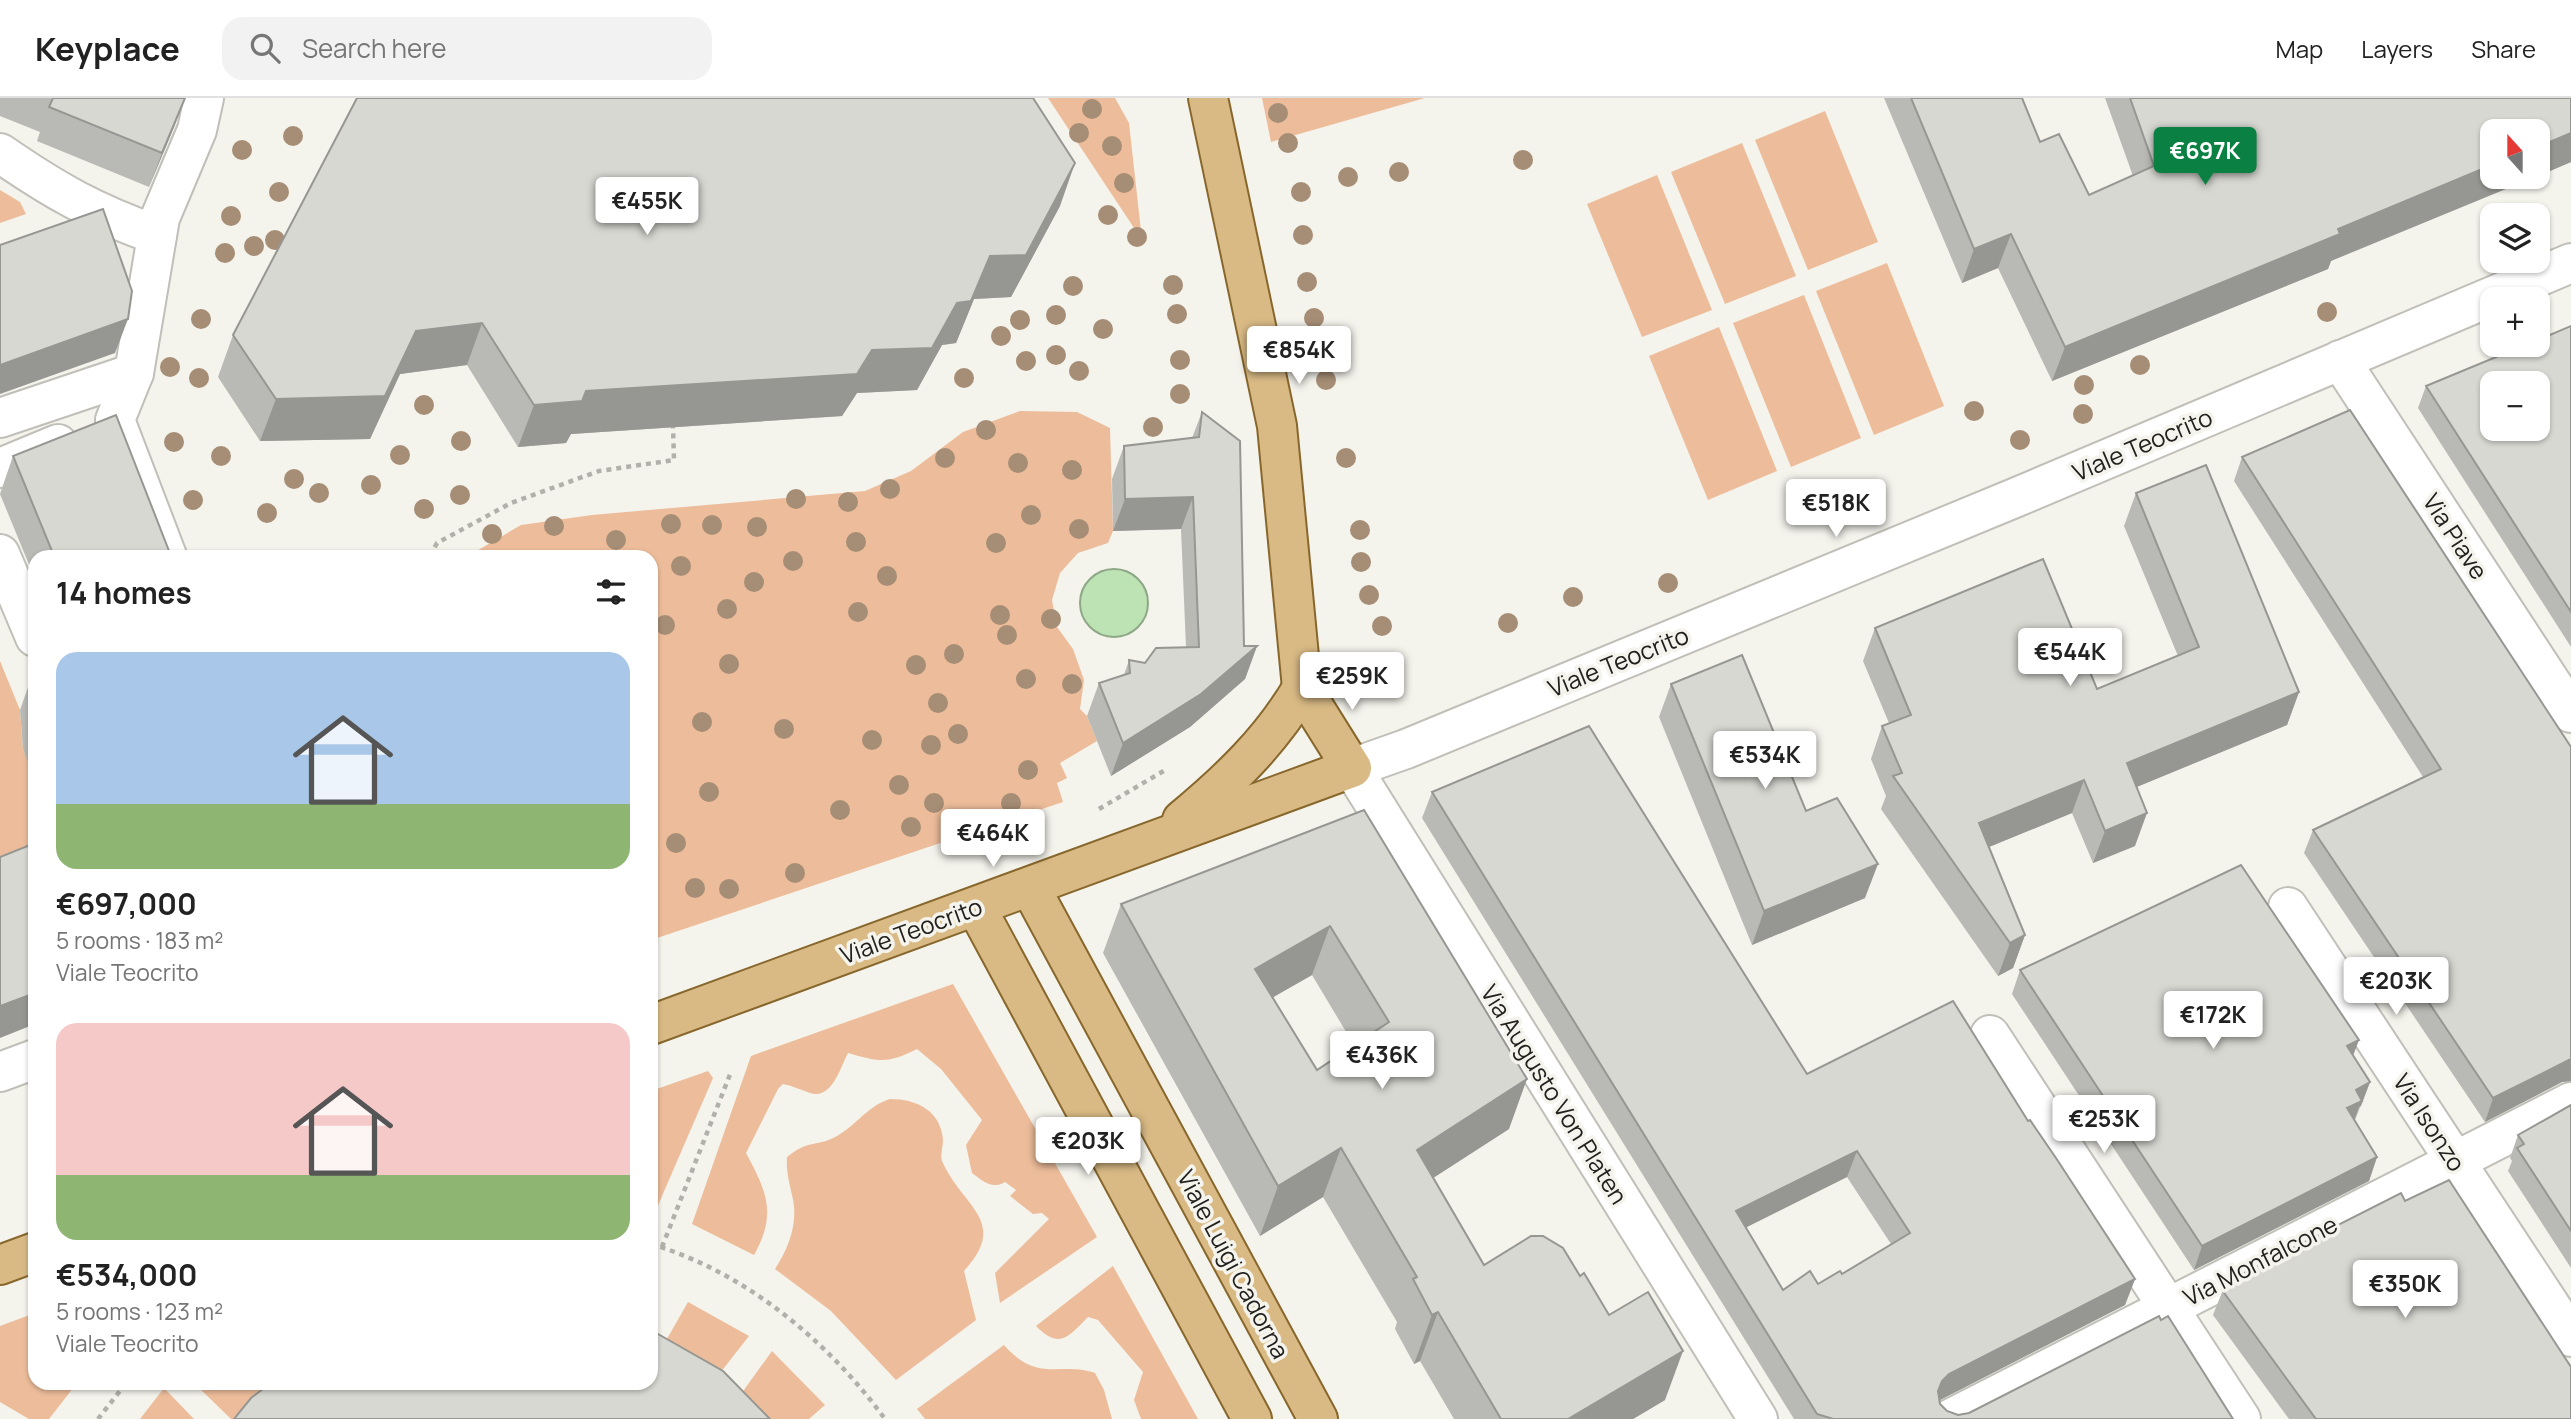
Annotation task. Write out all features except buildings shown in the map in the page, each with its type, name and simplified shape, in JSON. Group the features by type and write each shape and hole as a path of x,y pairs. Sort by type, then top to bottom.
{"main road":[{"path":"1208,98 1277,426 1303,688 1352,768"},
{"path":"1161,838 1224,786 1265,743 1303,688"},
{"name":"Viale Teocrito","path":"658,1022 1352,768"},
{"name":"Viale Luigi Cadorna","path":"1030,887 1318,1419"},
{"path":"976,906 1252,1419"},
{"path":"0,1265 28,1255"}],"street":[{"path":"165,550 115,420 134,373 160,218 197,130 204,98"},
{"path":"0,153 46,185 101,216 157,235"},
{"path":"63,230 101,216"},
{"name":"Viale Teocrito","path":"1352,768 1406,749 2017,498 2571,263"},
{"name":"Via Piave","path":"2340,360 2571,713"},
{"path":"0,418 134,373"},
{"path":"0,468 115,420"},
{"path":"0,554 28,620"},
{"name":"Via Augusto Von Platen","path":"1352,768 1758,1419"},
{"name":"Via Isonzo","path":"2288,907 2571,1337"},
{"path":"1990,1035 2242,1419"},
{"path":"0,1072 28,1062"},
{"name":"Via Monfalcone","path":"1950,1419 2571,1102"}],"path":[{"path":"434,550 438,543 511,503 599,471 674,460 673,426"},
{"path":"1097,810 1179,762"},
{"path":"662,1247 732,1072"},
{"path":"658,1246 719,1273 772,1306 821,1345 863,1389 886,1419"},
{"path":"98,1419 121,1390"}],"shaded area":[{"path":"1048,98 1115,98 1129,123 1142,240"},
{"path":"1262,98 1425,98 1271,142"},
{"path":"1825,111 1878,242 1808,270 1755,140"},
{"path":"1742,143 1796,276 1725,304 1671,172"},
{"path":"1657,175 1712,310 1642,337 1587,204"},
{"path":"0,190 20,202 26,214 0,223"},
{"path":"1887,263 1944,406 1874,435 1816,291"},
{"path":"1804,295 1861,438 1791,467 1733,323"},
{"path":"1719,327 1777,471 1708,500 1649,356"},
{"path":"1020,411 1077,412 1110,428 1113,531 1108,543 1078,553 1060,573 1052,600 1057,627 1073,649 1084,680 1080,709 1087,716 1097,741 1060,763 1067,778 1057,783 1063,802 658,938 658,550 478,550 521,525 592,515 865,491 911,471 963,432"},
{"path":"1121,569 1142,584 1148,596 1146,616 1138,627 1121,637 1107,637 1090,627 1082,616 1080,596 1090,579 1101,571"},
{"path":"0,661 20,710 23,749 28,761 28,877 0,889"},
{"path":"953,984 1097,1237 1000,1303 995,1273 1049,1219 1042,1213 1033,1214 1010,1196 1016,1190 1005,1182 992,1185 972,1173 966,1145 982,1120 941,1069 917,1049 883,1060 848,1053 830,1087 818,1094 783,1084 778,1089 746,1153 764,1192 767,1215 754,1255 692,1224 751,1056"},
{"path":"708,1071 713,1078 658,1205 658,1089"},
{"path":"890,1099 918,1104 938,1121 943,1140 942,1161 978,1214 983,1226 983,1239 977,1254 964,1271 976,1320 896,1380 831,1311 775,1269 785,1252 794,1215 787,1157 807,1145 837,1136 875,1106"},
{"path":"1113,1266 1198,1419 1141,1419 1134,1400 1143,1372 1098,1320 1088,1317 1069,1335 1058,1339 1051,1338 1036,1326"},
{"path":"688,1302 749,1336 684,1419 658,1378 658,1355"},
{"path":"28,1316 28,1390 72,1390 49,1419 29,1419 0,1402 0,1326"},
{"path":"1004,1345 1016,1357 1038,1368 1095,1373 1104,1390 1112,1419 925,1419 917,1409"},
{"path":"772,1351 825,1405 809,1419 723,1419"},
{"path":"162,1390 166,1390 194,1419 140,1419"},
{"path":"201,1390 279,1390 265,1419 231,1419"}]}
